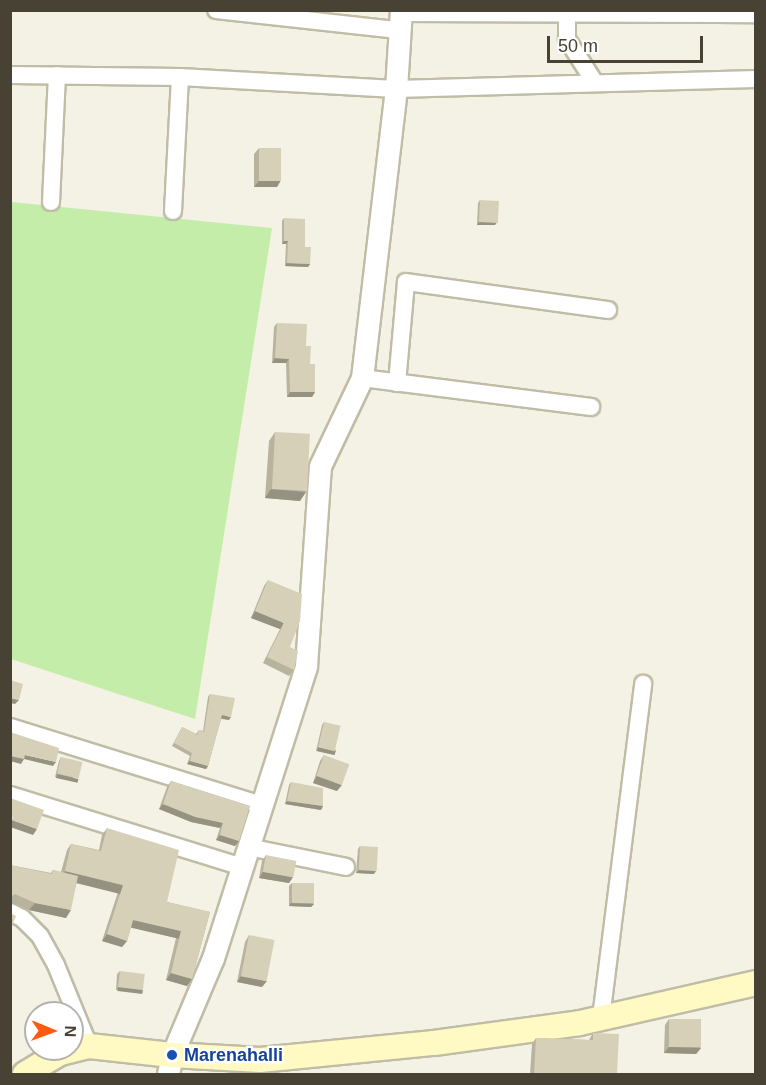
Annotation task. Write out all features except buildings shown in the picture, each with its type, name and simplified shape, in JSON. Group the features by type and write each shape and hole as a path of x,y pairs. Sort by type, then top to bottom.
{"main road":[{"path":"25,1074 60,1053 89,1046 170,1065 260,1060 434,1043 601,1018 756,983"}],"street":[{"path":"223,11 400,18 567,12 756,14"},
{"path":"567,12 567,39 595,84"},
{"path":"170,1065 213,958 306,666 320,466 362,378 396,89 400,18"},
{"path":"10,75 180,77 396,89 756,79"},
{"path":"51,202 57,75"},
{"path":"173,211 180,77"},
{"path":"397,383 406,282 608,310"},
{"path":"362,378 591,407"},
{"path":"601,1018 643,684"},
{"path":"10,727 262,805"},
{"path":"10,795 245,857 346,867"},
{"path":"10,912 22,918 45,946 56,965 89,1046"}],"green space":[{"path":"11,202 272,228 195,719 11,659"}],"place":[{"name":"Marenahalli","path":"172,1055"}]}
